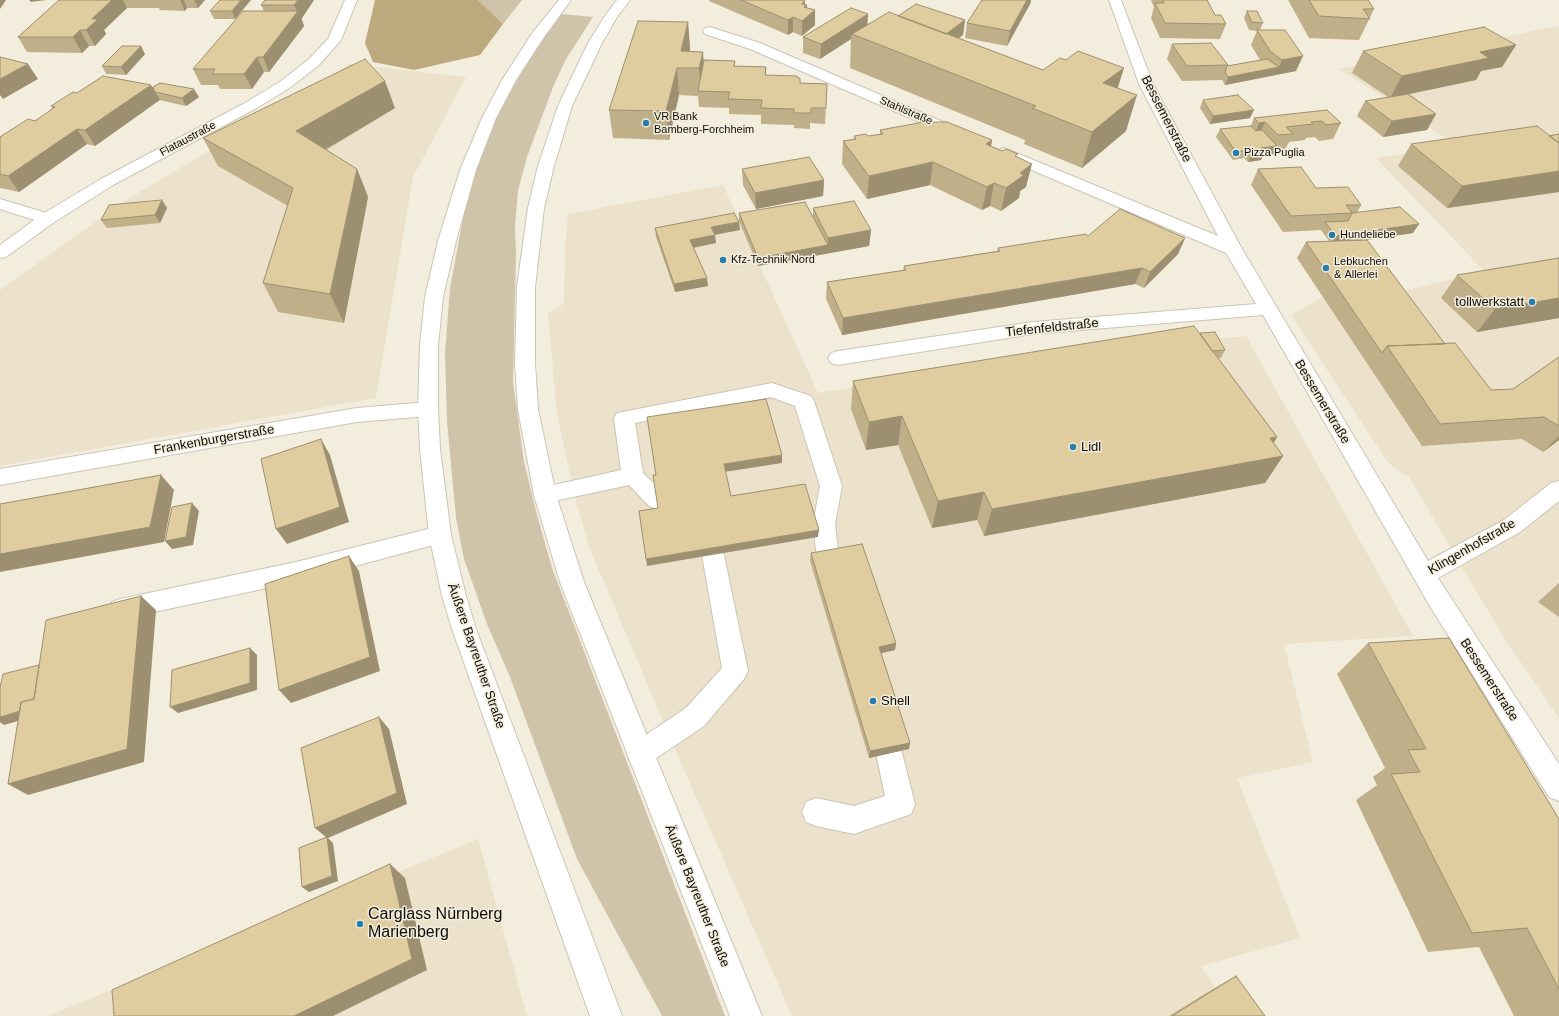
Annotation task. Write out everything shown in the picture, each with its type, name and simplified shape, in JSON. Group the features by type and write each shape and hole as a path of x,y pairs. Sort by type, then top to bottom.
{"street":[{"name":"Flataustraße","path":"0,253 47,220 106,182 250,106 286,84 314,62 334,40 351,0"},
{"name":"Äußere Bayreuther Straße","path":"565,0 538,35 509,80 489,118 468,170 447,242 434,297 429,345 428,409 430,449 440,535 454,596 464,629 606,1016"},
{"name":"Äußere Bayreuther Straße","path":"624,0 611,16 595,44 565,106 546,166 536,208 526,287 525,364 528,409 544,495 572,582 746,1016"},
{"name":"Bessemerstraße","path":"1115,0 1146,84 1233,249 1424,574 1438,601 1559,788"},
{"name":"Stahlstraße","path":"710,31 755,46 971,139"},
{"path":"993,148 1233,249"},
{"path":"0,204 47,220"},
{"name":"Tiefenfeldstraße","path":"838,358 1033,328 1268,309"},
{"path":"657,500 633,476 624,418 772,390 804,401 831,486 824,524 828,558"},
{"name":"Frankenburgerstraße","path":"0,477 357,415 428,409"},
{"path":"544,495 633,476"},
{"name":"Klingenhofstraße","path":"1424,574 1512,526 1559,489"},
{"path":"103,613 296,572 440,535"},
{"path":"640,754 695,717 735,671 713,555"},
{"path":"816,812 854,820 901,804 889,753"}],"shaded area":[{"path":"375,0 478,0 503,24 480,55 414,70 373,62 365,43"},
{"path":"478,0 522,0 503,24"},
{"path":"561,14 593,17 566,59 553,87 527,157 518,191 515,226 516,253 513,382 524,462 552,568 725,1016 662,1016 577,859 510,677 487,624 464,559 456,518 447,421 445,353 450,288 463,218 472,178 493,124 532,53"},
{"path":"1559,26 1559,718 1504,638 1409,477 1398,471 1387,461 1291,315 1323,297 1385,295 1485,272 1376,158 1459,147 1340,69"},
{"path":"349,64 466,77 413,177 376,398 0,466 0,290 126,200 302,96"},
{"path":"723,185 818,393 1076,352 1246,336 1413,636 1284,644 1313,762 1237,778 1300,938 1201,966 1235,1016 792,1016 678,756 589,547 576,501 557,414 548,313 564,304 565,248 568,214"},
{"path":"478,839 527,1016 48,1016"}],"building":[{"path":"59,0 112,0 92,19 98,19 86,30 80,30 73,37 18,37"},
{"path":"220,0 241,0 232,11 210,11"},
{"path":"265,0 298,0 294,5 261,5"},
{"path":"741,0 805,0 802,4 807,5 804,7 815,10 802,21 793,17 788,20"},
{"path":"982,0 1027,0 1010,31 967,23"},
{"path":"1163,0 1207,0 1215,15 1221,15 1226,24 1165,23 1155,3 1164,3"},
{"path":"1309,0 1368,0 1374,9 1363,9 1370,19 1319,16"},
{"path":"916,4 965,20 946,34 898,16"},
{"path":"851,8 868,14 821,44 803,37"},
{"path":"243,11 298,11 263,57 257,57 244,74 212,74 215,69 193,69"},
{"path":"1247,11 1257,11 1263,23 1252,22"},
{"path":"889,12 1043,70 1060,58 1066,60 1078,51 1124,68 1103,83 1137,95 1092,132 1032,108 1036,106 852,34"},
{"path":"638,21 688,22 681,51 703,52 699,68 677,68 666,111 609,110"},
{"path":"1484,27 1516,45 1480,52 1489,58 1402,76 1363,51"},
{"path":"1257,30 1285,30 1303,56 1282,60 1270,51"},
{"path":"1211,43 1228,65 1187,66 1172,44"},
{"path":"122,46 141,46 121,67 102,66"},
{"path":"0,57 28,64 0,79"},
{"path":"365,59 385,81 296,131 357,169 330,294 263,283 293,188 203,138"},
{"path":"1267,59 1279,67 1228,77 1225,72 1227,66"},
{"path":"704,60 735,61 734,66 766,67 765,75 797,76 797,78 800,78 800,83 827,84 826,108 811,108 811,113 794,113 794,109 761,108 762,100 728,99 730,92 698,91"},
{"path":"103,76 151,85 85,130 77,129 8,176 0,174 0,137 28,119 35,121 55,107 51,106 73,92 77,93"},
{"path":"160,83 194,89 182,98 155,92 153,87"},
{"path":"1408,94 1436,114 1392,121 1365,101"},
{"path":"1238,95 1254,110 1213,116 1203,100"},
{"path":"1327,110 1341,123 1326,125 1322,121 1311,122 1313,124 1286,127 1293,134 1278,135 1265,122 1259,123 1254,118"},
{"path":"924,122 947,122 992,140 986,144 1002,151 1006,149 1018,154 1015,156 1032,164 1020,173 1024,175 1006,188 994,183 987,187 933,162 869,176 843,141 856,139 854,136 883,134 880,130"},
{"path":"1251,126 1256,131 1262,130 1277,146 1261,148 1265,152 1251,154 1248,150 1236,152 1220,129"},
{"path":"1537,126 1559,143 1559,171 1462,186 1411,144"},
{"path":"1559,134 1559,143 1549,136"},
{"path":"809,157 824,180 755,193 742,169"},
{"path":"1301,167 1316,188 1348,187 1361,205 1346,205 1352,213 1291,216 1258,169"},
{"path":"162,200 155,215 101,220 109,205"},
{"path":"854,201 871,230 828,238 813,208"},
{"path":"805,202 828,245 758,258 739,213"},
{"path":"1400,207 1419,224 1336,236 1325,222 1348,221 1352,213"},
{"path":"1120,209 1185,238 1150,272 1142,268 843,318 827,282 906,270 904,266 1000,251 998,248 1086,234 1088,236"},
{"path":"734,213 739,222 711,227 715,235 690,240 707,278 674,284 655,228"},
{"path":"1367,240 1445,344 1387,346 1382,353 1306,242"},
{"path":"1559,258 1559,298 1495,309 1457,275"},
{"name":"Lidl","path":"1194,326 1277,437 1270,438 1283,456 992,509 984,492 938,501 902,416 869,422 853,381"},
{"path":"1215,332 1225,350 1212,351 1200,333"},
{"path":"1455,343 1491,390 1513,389 1559,357 1559,426 1544,417 1440,424 1387,346"},
{"path":"766,399 782,455 724,464 731,496 805,484 819,530 646,559 639,511 658,508 653,475 656,475 647,417"},
{"path":"321,439 340,507 276,529 261,459"},
{"path":"161,475 150,527 0,554 0,504"},
{"path":"192,503 186,537 165,541 172,507"},
{"name":"Shell","path":"862,544 896,643 879,647 910,743 870,751 811,553"},
{"path":"349,556 370,657 279,690 265,584"},
{"path":"141,596 127,749 8,784 21,702 34,699 46,620"},
{"path":"1449,638 1559,819 1559,989 1527,928 1472,933 1391,774 1420,772 1408,750 1426,749 1368,643"},
{"path":"250,648 250,683 170,707 172,670"},
{"path":"39,665 34,699 21,702 20,711 0,717 0,688 3,674"},
{"path":"379,717 397,793 315,828 301,748"},
{"path":"327,837 332,876 302,887 299,848"},
{"name":"Carglass Nürnberg Marienberg","path":"390,864 412,959 294,1016 114,1016 112,990"},
{"path":"1236,976 1265,1016 1172,1016"}],"place":[{"name":"VR Bank Bamberg-Forchheim","path":"646,123"},
{"name":"Pizza Puglia","path":"1236,153"},
{"name":"Hundeliebe","path":"1332,235"},
{"name":"Kfz-Technik Nord","path":"723,260"},
{"name":"Lebkuchen & Allerlei","path":"1326,268"},
{"name":"tollwerkstatt","path":"1532,302"},
{"name":"Lidl","path":"1073,447"},
{"name":"Shell","path":"873,701"},
{"name":"Carglass Nürnberg Marienberg","path":"360,924"}]}
